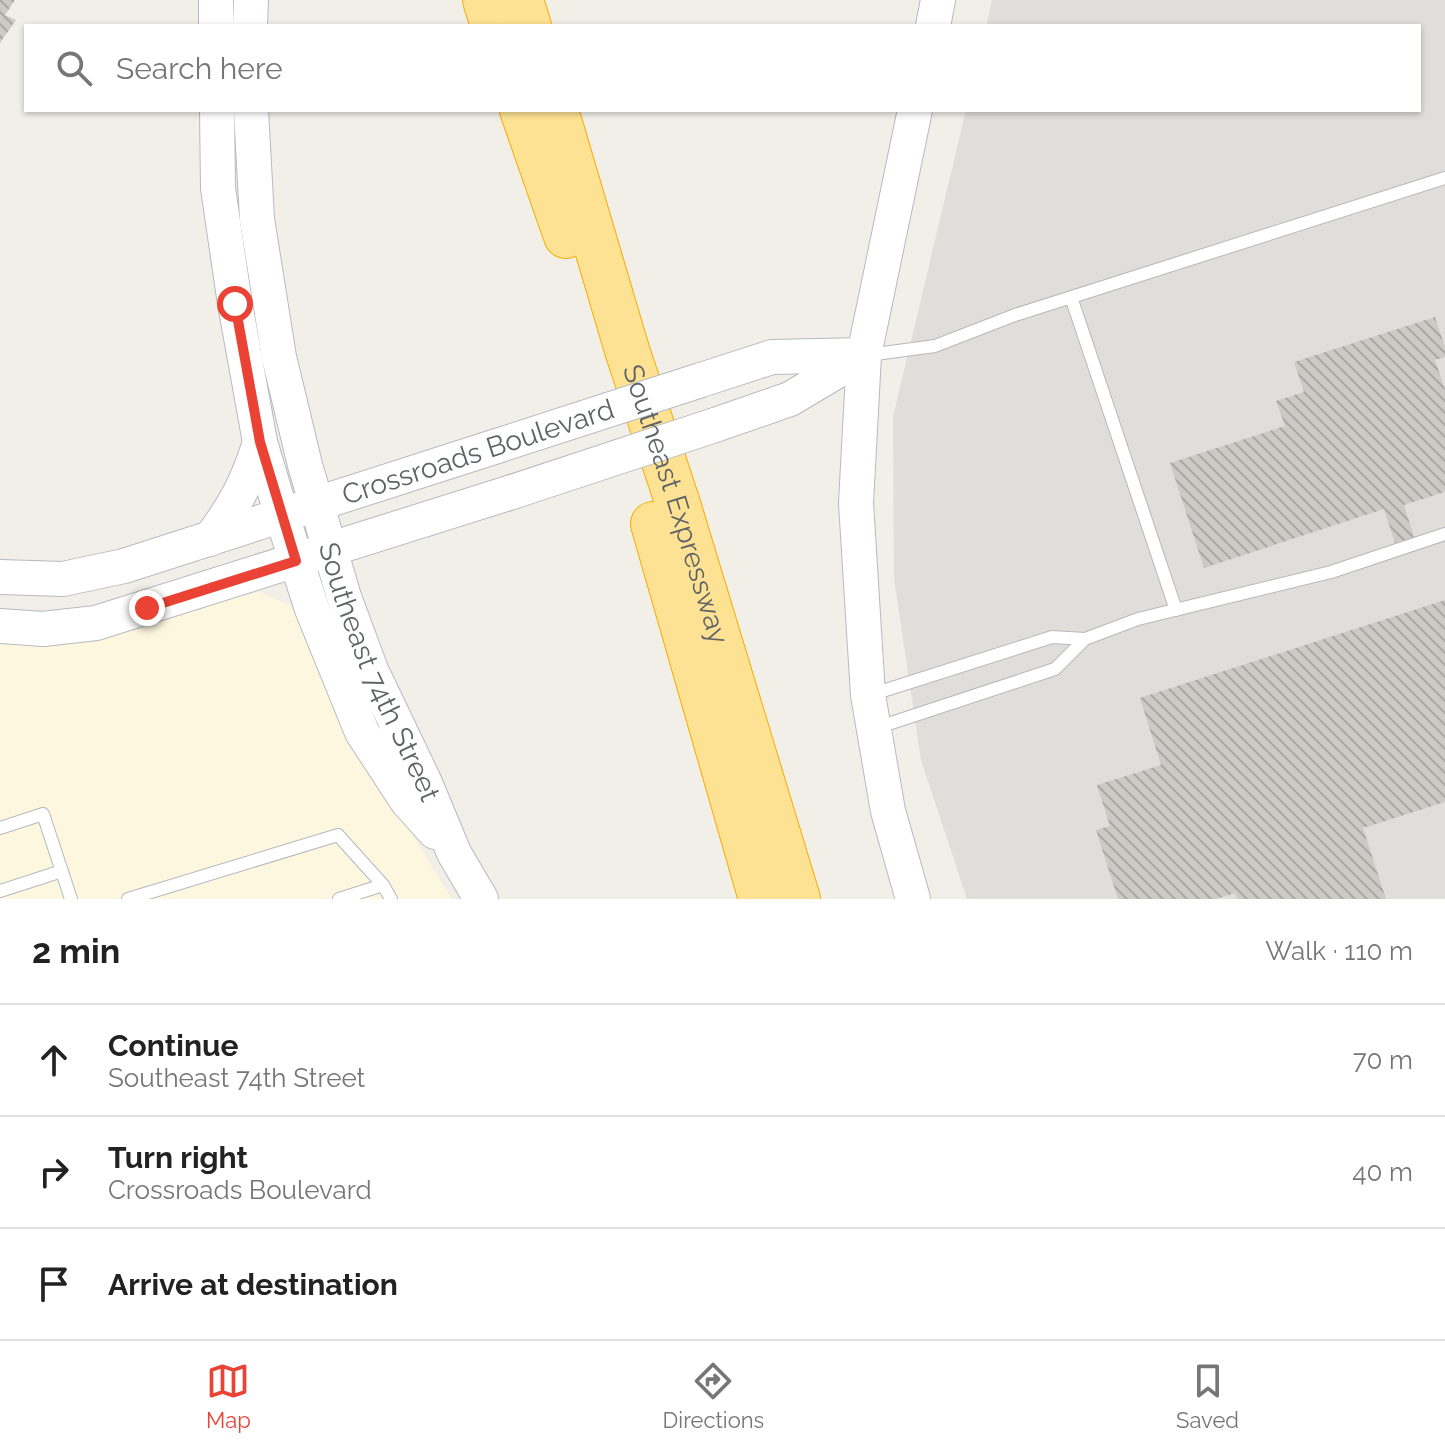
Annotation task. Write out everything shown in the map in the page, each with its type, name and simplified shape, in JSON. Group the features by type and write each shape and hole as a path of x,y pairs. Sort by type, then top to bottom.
{"highway":[{"path":"485,0 492,24"},
{"path":"521,0 528,24"},
{"name":"Southeast Expressway","path":"523,112 605,350 761,899"},
{"name":"Southeast Expressway","path":"557,112 627,350 798,899"},
{"path":"734,688 824,899"}],"main road":[{"path":"216,0 216,24"},
{"path":"250,24 251,0"},
{"path":"933,24 938,0"},
{"name":"Southeast 74th Street","path":"217,112 218,188 235,304 260,442 296,561 362,732 407,801 454,853"},
{"name":"Southeast 74th Street","path":"251,112 257,219 279,357 344,597 371,670 425,783 454,853 481,899"},
{"path":"913,899 888,811 868,695 856,503 864,355 915,112"},
{"name":"Crossroads Boulevard","path":"0,577 63,579 124,566 772,357 864,355"},
{"name":"Crossroads Boulevard","path":"0,626 43,629 96,623 296,561 790,399 864,355"},
{"path":"210,539 248,482 260,442"}],"lane":[{"path":"864,355 935,346 1015,315 1445,178"},
{"path":"1071,297 1176,610"},
{"path":"868,695 1052,637 1085,639 1138,619 1331,572 1445,534"},
{"path":"873,729 1055,669 1085,639"},
{"path":"0,828 43,814 71,899"},
{"path":"128,899 338,835 383,885 391,899"},
{"path":"0,891 62,871"},
{"path":"339,899 383,885"}],"shaded area":[{"path":"992,0 1445,0 1445,899 967,899 921,760 894,578 893,417 966,112 1421,112 1421,24 986,24"},
{"path":"260,592 290,605 398,812 452,899 0,899 0,637"}],"building":[{"path":"0,0 15,0 5,15 16,20 0,43"},
{"path":"1435,317 1445,347 1445,357 1435,360 1445,389 1445,492 1404,505 1414,537 1395,543 1384,509 1204,568 1170,463 1285,426 1276,401 1304,392 1294,362"},
{"path":"1445,600 1445,802 1363,828 1386,899 1237,899 1235,893 1216,899 1118,899 1096,830 1110,826 1097,785 1161,765 1140,698"}],"route":[{"path":"147,608 296,561 260,442 235,304"}]}
